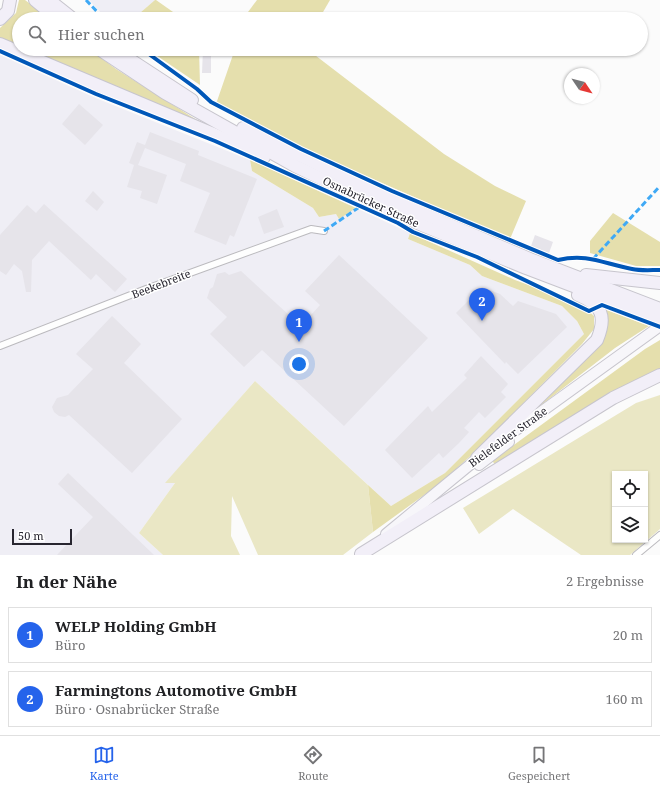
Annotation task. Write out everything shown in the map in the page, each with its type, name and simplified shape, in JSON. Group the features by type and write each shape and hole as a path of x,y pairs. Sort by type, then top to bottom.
{"highway":[{"path":"0,19 8,11 10,0"},
{"path":"35,0 50,12"},
{"path":"49,0 65,12"},
{"path":"60,0 69,12"},
{"path":"0,44 12,49"},
{"path":"28,56 345,190"},
{"name":"Osnabrücker Straße","path":"110,56 165,93 295,166 345,190 424,226 553,278 653,309"},
{"name":"Osnabrücker Straße","path":"124,56 216,114 278,146 392,200 653,309 660,319"},
{"path":"567,273 660,283"},
{"path":"477,458 597,340 601,330 603,318 598,307 590,300 567,291 553,278"},
{"path":"361,555 613,398 660,375"}],"main road":[{"name":"Bielefelder Straße","path":"361,555 477,458 660,326"},
{"name":"Bielefelder Straße","path":"361,555 564,401 660,334"}],"street":[{"name":"Beekebreite","path":"0,346 209,266 311,229 324,231"},
{"path":"636,555 660,535"}],"shaded area":[{"path":"19,0 25,0 41,12 16,12"},
{"path":"89,0 155,0 141,12 100,12"},
{"path":"156,0 173,12 141,12"},
{"path":"257,0 330,0 323,12 248,12"},
{"path":"12,17 12,44 0,38 0,28"},
{"path":"0,55 98,99 250,160 252,171 313,208 319,217 336,214 339,218 356,208 410,233 408,239 470,265 482,276 562,306 577,321 584,334 445,473 391,506 255,381 166,483 175,483 139,533 163,555 0,555"},
{"path":"40,56 98,56 116,69 200,122"},
{"path":"157,56 199,56 200,85"},
{"path":"233,56 316,56 444,154 495,186 526,201 510,239 325,158 216,104"},
{"path":"250,160 356,208 339,219 336,214 319,217 313,208 252,171"},
{"path":"613,213 660,242 660,266 636,266 590,253 590,241"},
{"path":"410,233 515,280 581,304 594,316 594,329 582,344 476,451 438,485 373,532 368,485 391,506 445,473 584,334 577,321 562,306 482,276 470,265 408,239"},
{"path":"604,309 649,326 615,348 518,423 596,346"},
{"path":"660,340 660,369 610,394 496,465 492,461 645,349"},
{"path":"255,381 368,485 373,532 343,555 258,555 232,496 231,536 240,555 163,555 139,533 175,483 165,483"},
{"path":"660,395 660,529 648,539 648,471 612,471 612,543 644,543 630,555 581,555 513,509 479,534 463,508 636,403"}],"building":[{"path":"203,56 211,56 211,73 202,73"},
{"path":"79,104 103,125 85,145 62,124"},
{"path":"150,132 199,151 198,155 257,179 234,237 230,235 226,245 194,232 210,193 180,181 186,164 145,148 138,165 167,175 157,204 140,198 142,191 127,187 134,165 129,163 137,142 145,145"},
{"path":"93,191 104,202 97,211 85,201"},
{"path":"44,204 127,279 115,292 96,274 91,280 49,241 32,260 31,292 26,292 22,271 14,264 6,275 0,271 0,235 27,205 36,213"},
{"path":"277,209 284,227 264,234 258,217"},
{"path":"535,235 553,242 549,253 531,246"},
{"path":"339,255 428,338 344,426 262,350 244,367 210,334 227,317 207,298 210,289 213,287 217,274 225,272 229,275 241,271 301,326 320,305 305,291"},
{"path":"482,287 500,294 513,306 518,301 556,314 567,327 518,374 506,362 505,364 456,313"},
{"path":"112,316 141,344 124,363 182,419 132,473 69,415 65,417 59,416 54,412 52,407 57,398 68,395 93,369 76,354"},
{"path":"481,356 508,384 501,392 506,397 485,418 479,412 464,428 469,432 459,443 443,458 439,453 412,478 385,450 428,406 432,412 467,378 464,375"},
{"path":"68,473 154,555 57,555 93,517 58,484"}],"marked path":[{"path":"86,0 97,12"},
{"path":"593,259 660,186"},
{"path":"324,231 361,206"}],"cycle path":[{"path":"0,51 96,94 215,141 398,223 413,232 477,257 589,311 602,305 660,327"},
{"path":"152,56 197,89 211,102 301,149 392,191 558,260 569,258 587,258 635,270 660,270"}],"place":[{"name":"Farmingtons Automotive GmbH","path":"482,321"},
{"name":"WELP Holding GmbH","path":"299,342"}]}
